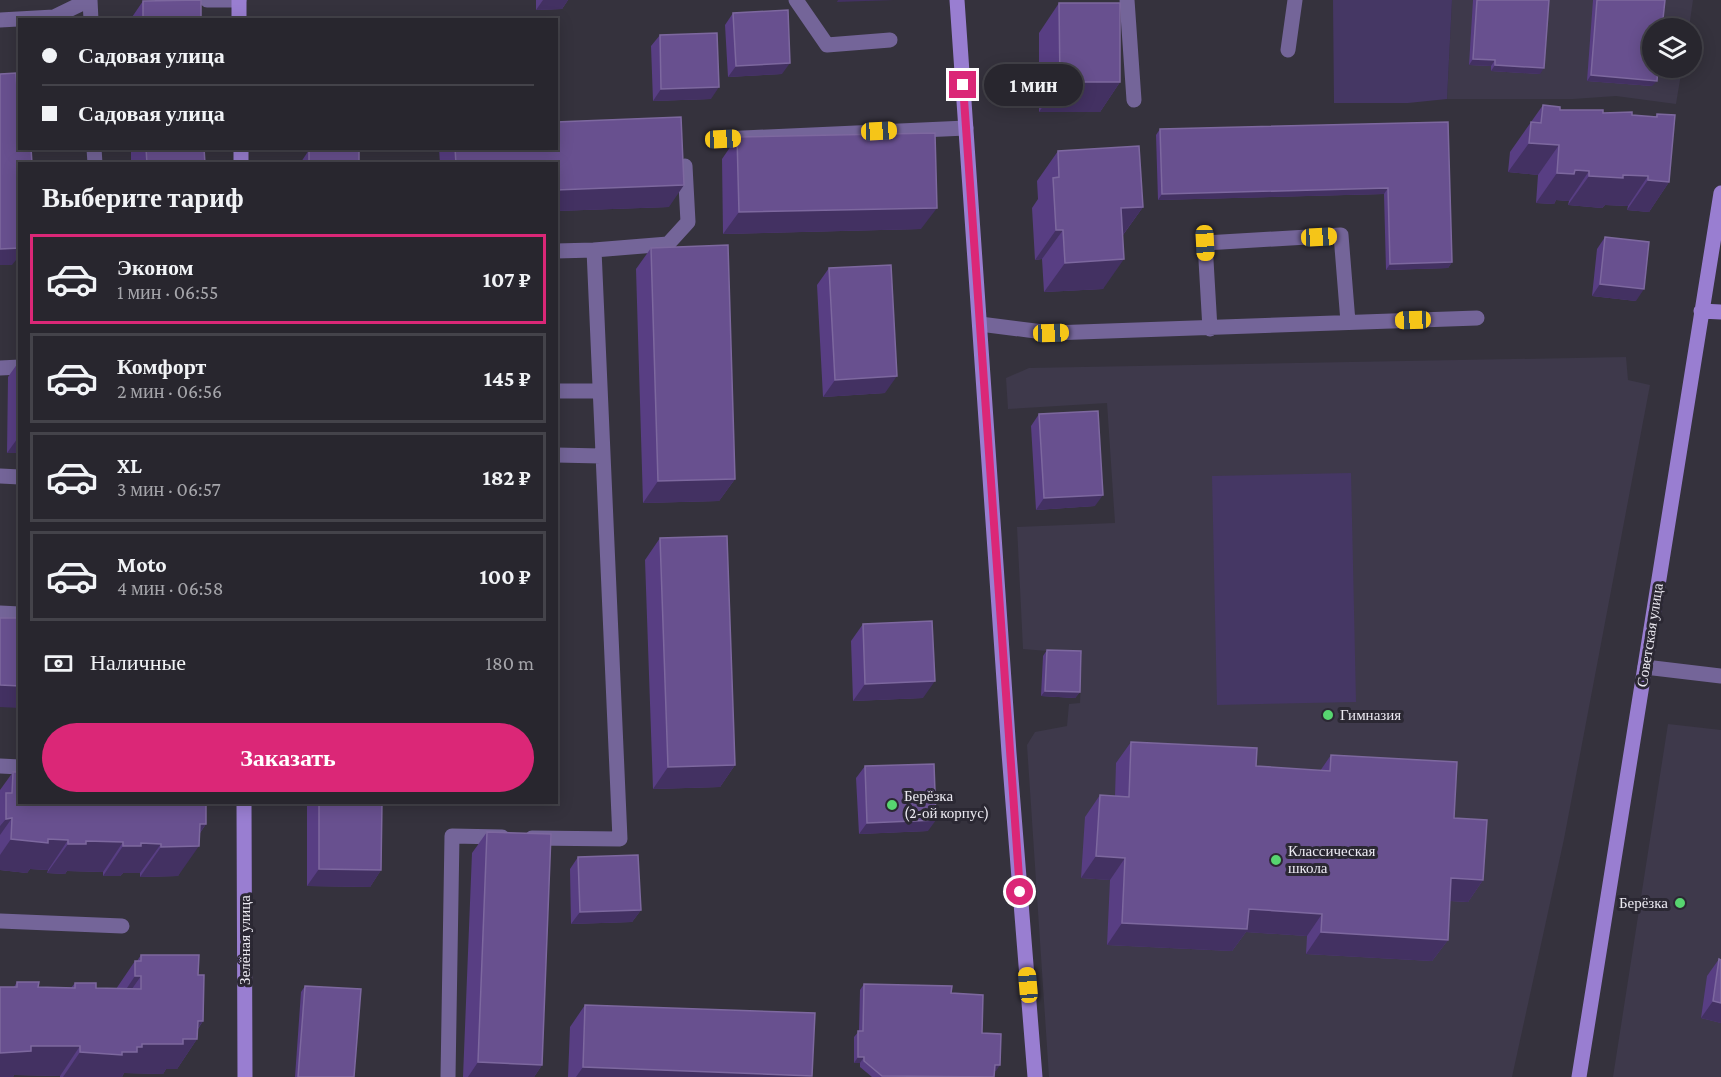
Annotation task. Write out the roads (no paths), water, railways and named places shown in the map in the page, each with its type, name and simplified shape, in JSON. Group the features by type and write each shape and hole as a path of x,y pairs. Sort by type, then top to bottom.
{"street":[{"path":"239,0 239,18"},
{"path":"957,0 1009,753 1035,1077"},
{"name":"Советская улица","path":"1579,1077 1721,193"},
{"path":"1701,311 1721,312"},
{"name":"Зелёная улица","path":"244,804 245,1077"}],"lane":[{"path":"36,18 54,17 89,0 91,18"},
{"path":"207,0 239,0"},
{"path":"796,0 827,45 890,40"},
{"path":"1127,0 1134,100"},
{"path":"1288,50 1295,0"},
{"path":"0,20 18,19"},
{"path":"723,139 966,128"},
{"path":"558,251 668,243 688,222 685,166"},
{"path":"1210,329 1205,243 1341,235 1348,322"},
{"path":"448,1077 452,836 620,839 598,391 594,250"},
{"path":"980,324 1051,333 1477,318"},
{"path":"0,368 18,367"},
{"path":"558,391 598,391"},
{"path":"558,455 601,456"},
{"path":"0,476 18,477"},
{"path":"0,614 18,614"},
{"path":"1645,667 1721,676"},
{"path":"0,766 18,767"},
{"path":"0,921 122,926"}],"place":[{"name":"Гимназия","path":"1328,715"},
{"name":"Берёзка (2-ой корпус)","path":"892,805"},
{"name":"Классическая школа","path":"1276,860"},
{"name":"Берёзка","path":"1680,903"}]}
